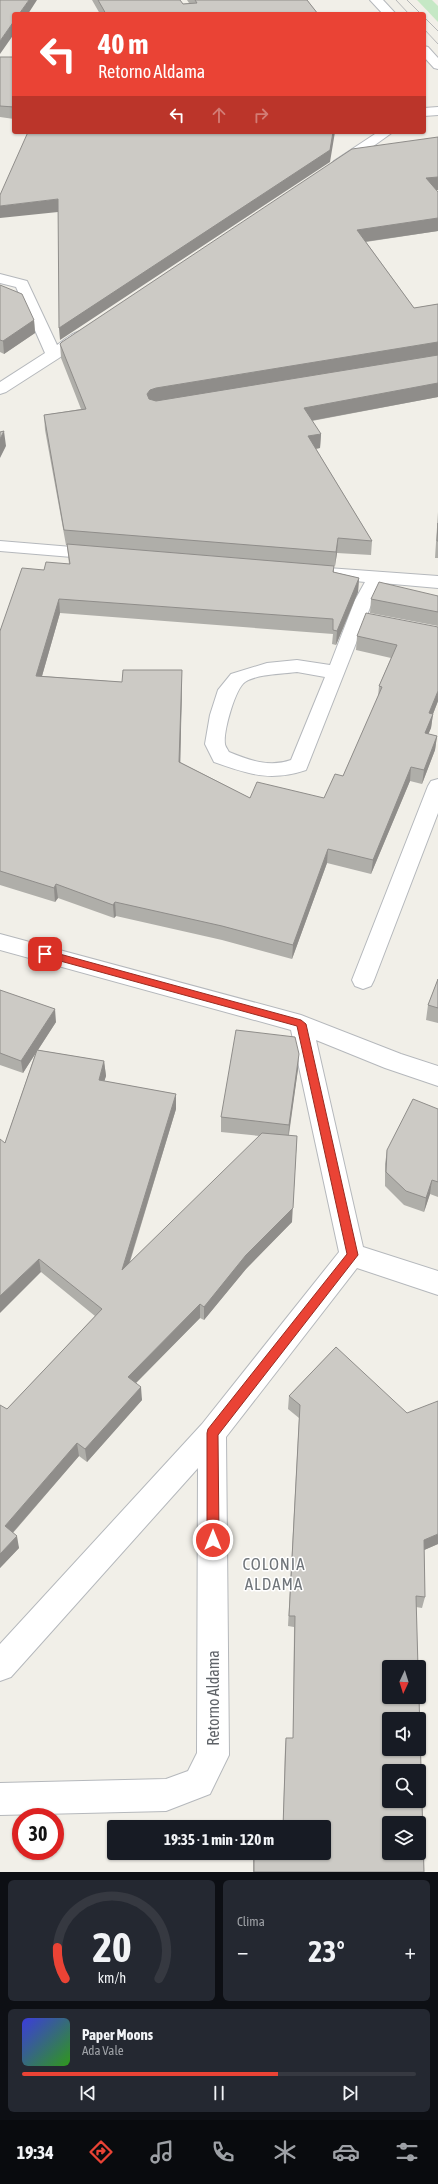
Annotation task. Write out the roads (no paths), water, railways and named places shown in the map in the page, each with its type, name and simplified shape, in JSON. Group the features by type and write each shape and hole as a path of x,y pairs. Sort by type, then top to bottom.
{"street":[{"path":"376,0 388,12"},
{"path":"426,52 438,65"},
{"path":"426,112 438,111"},
{"path":"328,171 384,134"},
{"path":"0,278 22,284 54,354"},
{"path":"0,389 93,328"},
{"path":"0,546 110,555"},
{"path":"298,571 438,582"},
{"path":"336,672 297,666 266,669 238,678 228,690 220,715 214,744 221,757 262,771 285,771 299,765 336,672 365,619 364,600 376,577"},
{"path":"363,980 438,786"},
{"path":"0,942 301,1024 393,1061 438,1076"},
{"path":"301,1024 352,1255"},
{"path":"352,1255 438,1283"},
{"path":"0,1666 212,1433 352,1255"},
{"name":"Retorno Aldama","path":"0,1799 166,1795 199,1783 213,1755 212,1433"}],"tram line":[{"path":"396,0 407,12"},
{"path":"407,0 419,12"},
{"path":"426,19 438,31"},
{"path":"426,31 438,44"}],"district":[{"name":"COLONIA ALDAMA","path":"274,1574"}]}
